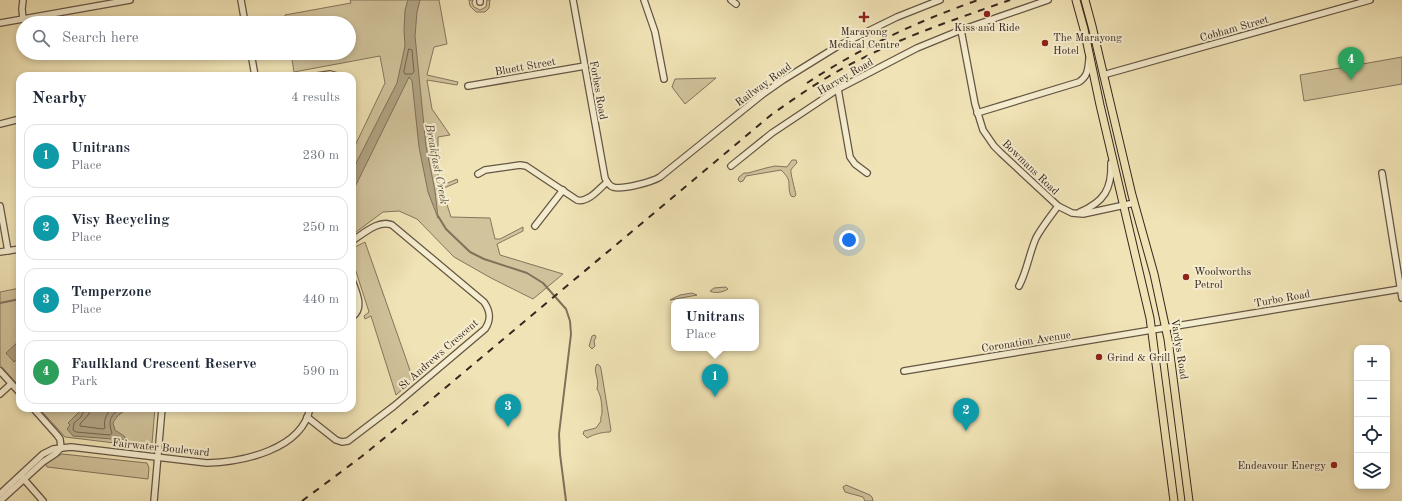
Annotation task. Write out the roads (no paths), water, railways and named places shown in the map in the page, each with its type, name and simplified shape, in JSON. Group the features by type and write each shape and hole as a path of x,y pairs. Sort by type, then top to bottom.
{"main road":[{"name":"Vardys Road","path":"1076,0 1089,52 1110,151 1139,268 1151,330 1174,501"},
{"name":"Vardys Road","path":"1085,0 1134,203 1154,274 1166,328 1189,501"},
{"name":"Vardys Road","path":"1089,52 1097,70 1103,75"},
{"name":"Vardys Road","path":"1100,105 1099,82 1103,75"}],"street":[{"path":"23,0 23,16"},
{"path":"40,16 130,0"},
{"name":"Forbes Road","path":"574,0 604,174 607,182"},
{"path":"644,0 655,32 664,79"},
{"name":"Railway Road","path":"607,182 614,188 620,188 650,182 660,177 763,94 789,76 838,46 897,18 940,0"},
{"name":"Harvey Road","path":"731,166 772,133 838,89 917,48 961,30 1048,0"},
{"name":"Cobham Street","path":"1103,75 1355,2 1370,0"},
{"path":"241,1 244,16"},
{"path":"0,23 16,20"},
{"name":"Bowmans Road","path":"961,30 977,112 983,130 994,146 1058,206 1067,212 1076,214"},
{"path":"977,112 1079,82 1086,76 1088,70 1089,52"},
{"path":"252,60 254,72"},
{"name":"Bluett Street","path":"468,86 585,66"},
{"path":"838,89 850,157 855,164 867,173"},
{"path":"0,124 16,120"},
{"path":"1076,214 1097,203 1109,188 1112,174 1110,151"},
{"path":"478,174 485,170 520,165 526,166 578,200 582,201 588,198 607,182"},
{"path":"1382,174 1402,298"},
{"path":"535,226 563,190"},
{"path":"1076,214 1088,213 1134,203"},
{"path":"0,206 8,251"},
{"path":"1020,286 1024,278 1036,239 1041,229 1058,206"},
{"name":"St Andrews Crescent","path":"307,417 336,440 342,442 348,441 394,406 485,329 488,324 490,313 484,302 392,225 388,223 379,224 356,238"},
{"path":"0,252 16,250"},
{"name":"Turbo Road","path":"1151,330 1400,289"},
{"path":"356,293 359,307 356,314"},
{"name":"Coronation Avenue","path":"904,371 1151,330"},
{"path":"0,371 16,390"},
{"path":"0,394 11,384"},
{"path":"0,494 61,448 60,439 57,434 37,412"},
{"path":"154,501 162,412"},
{"name":"Fairwater Boulevard","path":"61,448 71,447 207,463 243,460 265,452 287,441 298,431 309,412"},
{"path":"0,501 22,478"},
{"path":"22,478 43,501"}],"water":[{"path":"408,0 420,0 417,12 415,36 426,146 435,191 438,218 428,192 419,147 412,81 409,77 356,185 356,163 397,83 405,46 405,10"},
{"path":"16,344 16,360 14,362 6,353"},
{"path":"79,412 123,412 116,418 113,423 115,430 124,436 126,440 73,436 67,429 70,425 68,423"}],"waterway":[{"name":"Breakfast Creek","path":"438,216 446,229 470,252 484,259 527,273 543,283 566,309 570,321 571,334 559,434 566,501"},
{"path":"0,303 16,300"}],"railway":[{"path":"807,83 848,58 890,36 911,26 978,0"},
{"path":"302,501 361,457 420,409 771,115 825,79 877,51 933,27 1010,0"}],"place":[{"name":"Kiss and Ride","path":"987,14"},
{"name":"Marayong Medical Centre","path":"864,17"},
{"name":"The Marayong Hotel","path":"1045,43"},
{"name":"Faulkland Crescent Reserve","path":"1351,80"},
{"name":"Woolworths Petrol","path":"1186,277"},
{"name":"Grind & Grill","path":"1099,357"},
{"name":"Unitrans","path":"715,397"},
{"name":"Temperzone","path":"508,427"},
{"name":"Visy Recycling","path":"966,431"},
{"name":"Endeavour Energy","path":"1334,465"}]}
